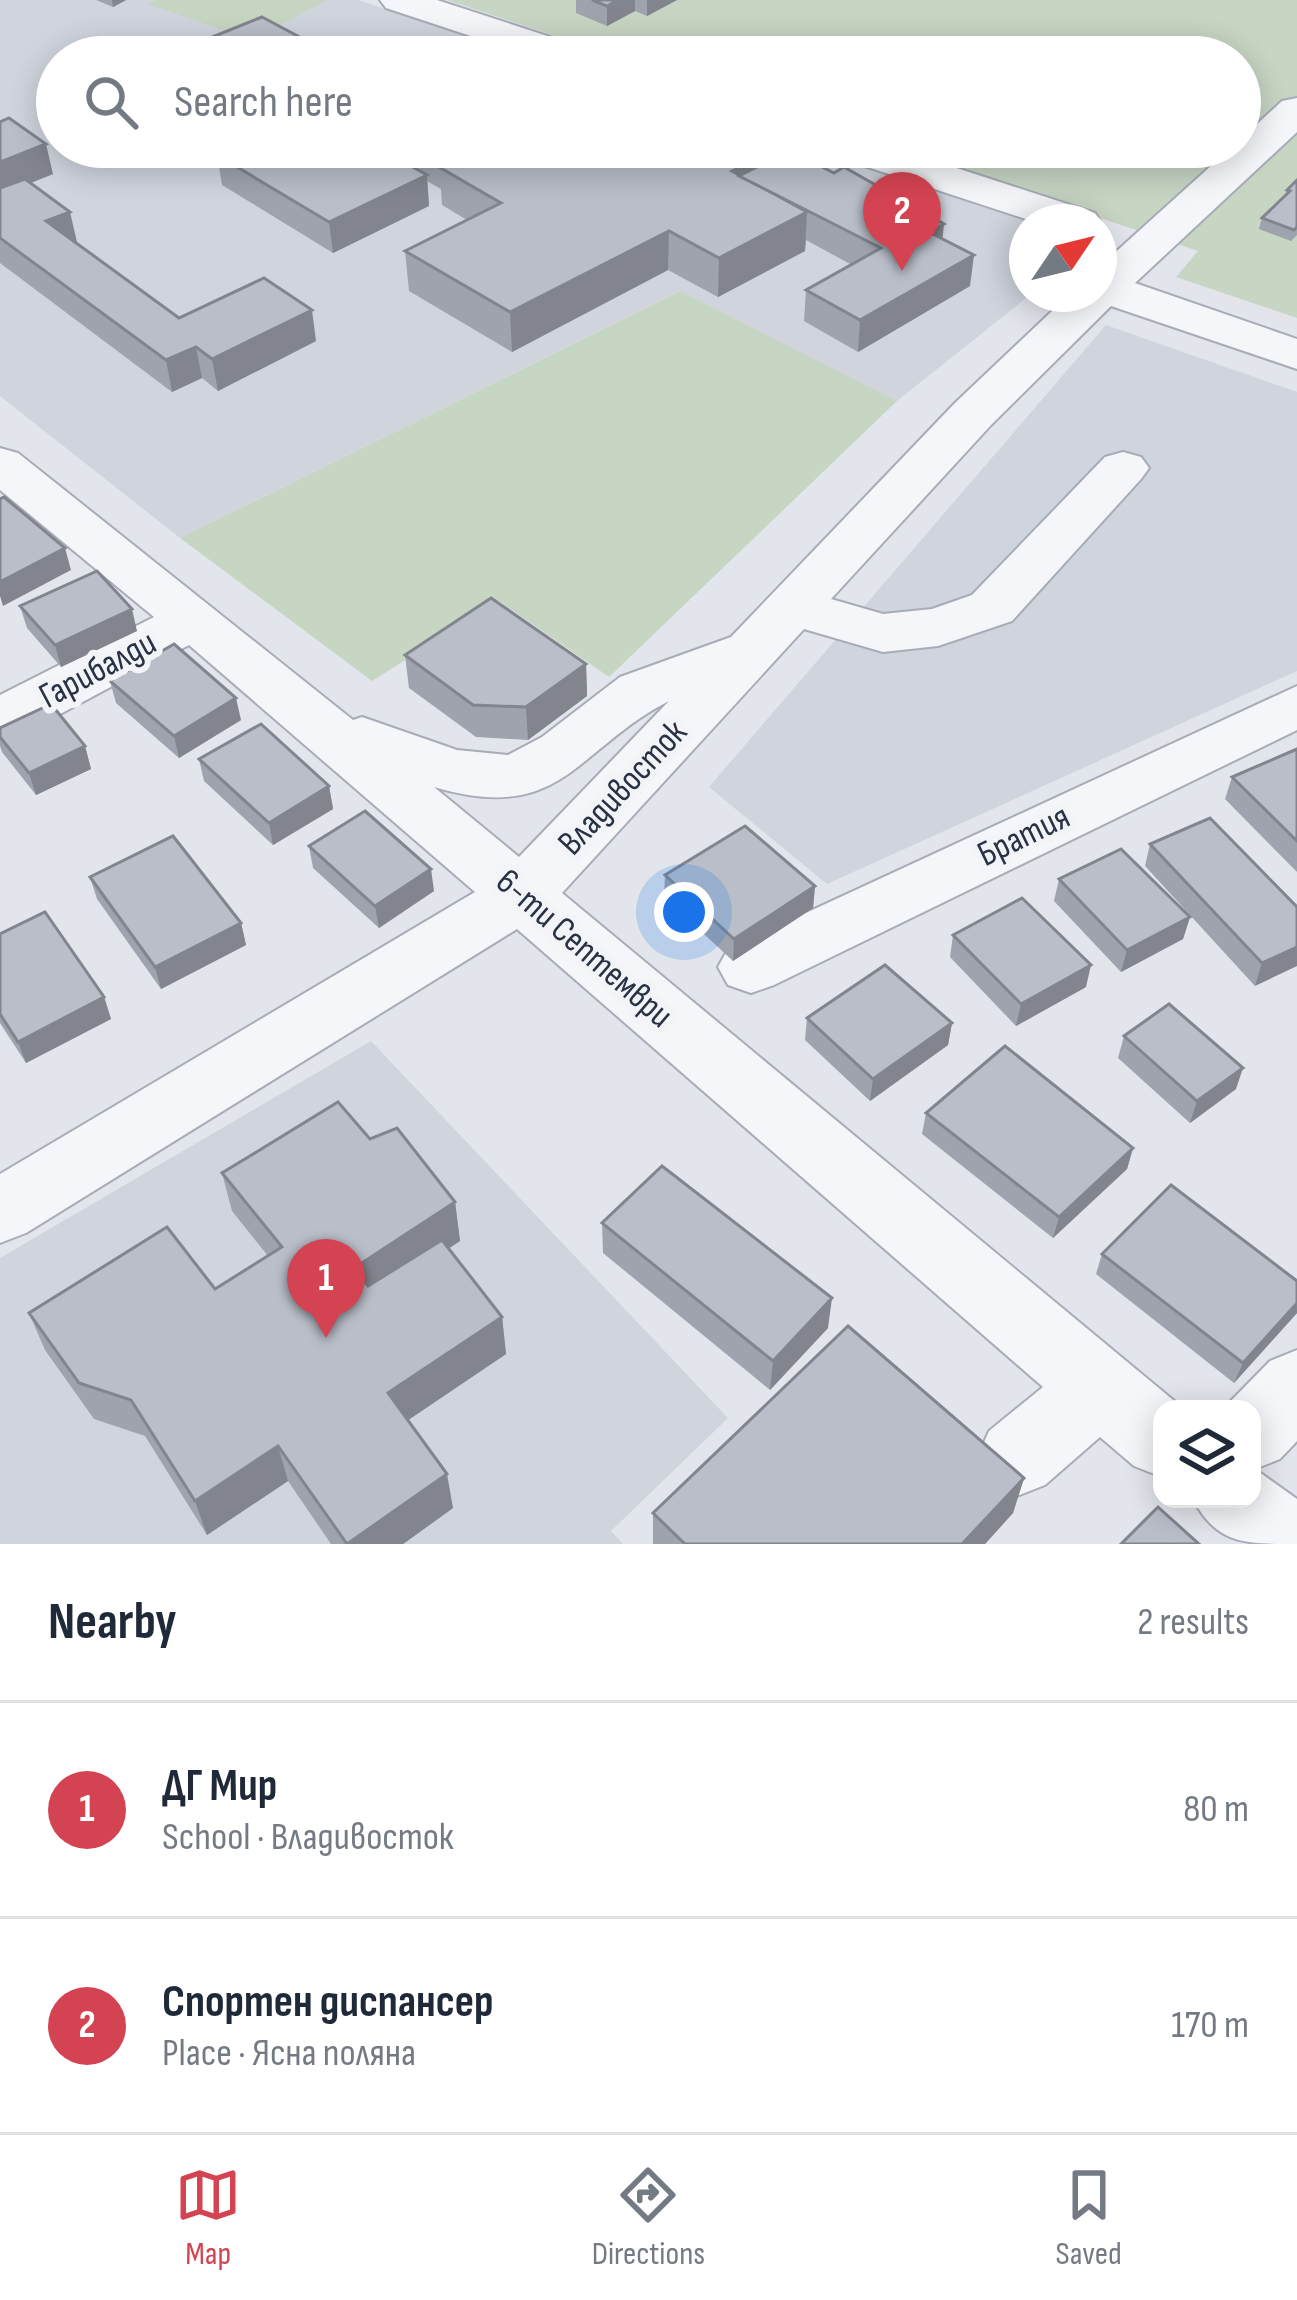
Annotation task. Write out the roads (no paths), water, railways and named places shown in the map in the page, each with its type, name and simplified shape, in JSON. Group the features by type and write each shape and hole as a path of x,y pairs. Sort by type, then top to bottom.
{"street":[{"path":"399,0 509,36"},
{"name":"Владивосток","path":"1261,142 1297,110"},
{"path":"913,168 1024,204"},
{"name":"Владивосток","path":"1117,274 1233,168"},
{"path":"1117,235 1148,244"},
{"path":"1117,297 1297,355"},
{"name":"Владивосток","path":"0,1210 522,896 973,414 1078,312"},
{"name":"6-ти Септември","path":"0,464 326,729 1153,1432"},
{"path":"792,607 883,633 938,627 992,608 1124,468"},
{"name":"Гарибалди","path":"0,720 195,619"},
{"path":"326,729 388,746 436,768 487,777 526,776 650,686 752,650"},
{"name":"Братия","path":"751,967 1297,706"},
{"path":"1261,1423 1297,1386"},
{"path":"1017,1458 1100,1388"},
{"path":"1244,1508 1290,1544"}],"place":[{"name":"Спортен диспансер","path":"902,271"},
{"name":"ДГ Мир","path":"326,1338"}]}
